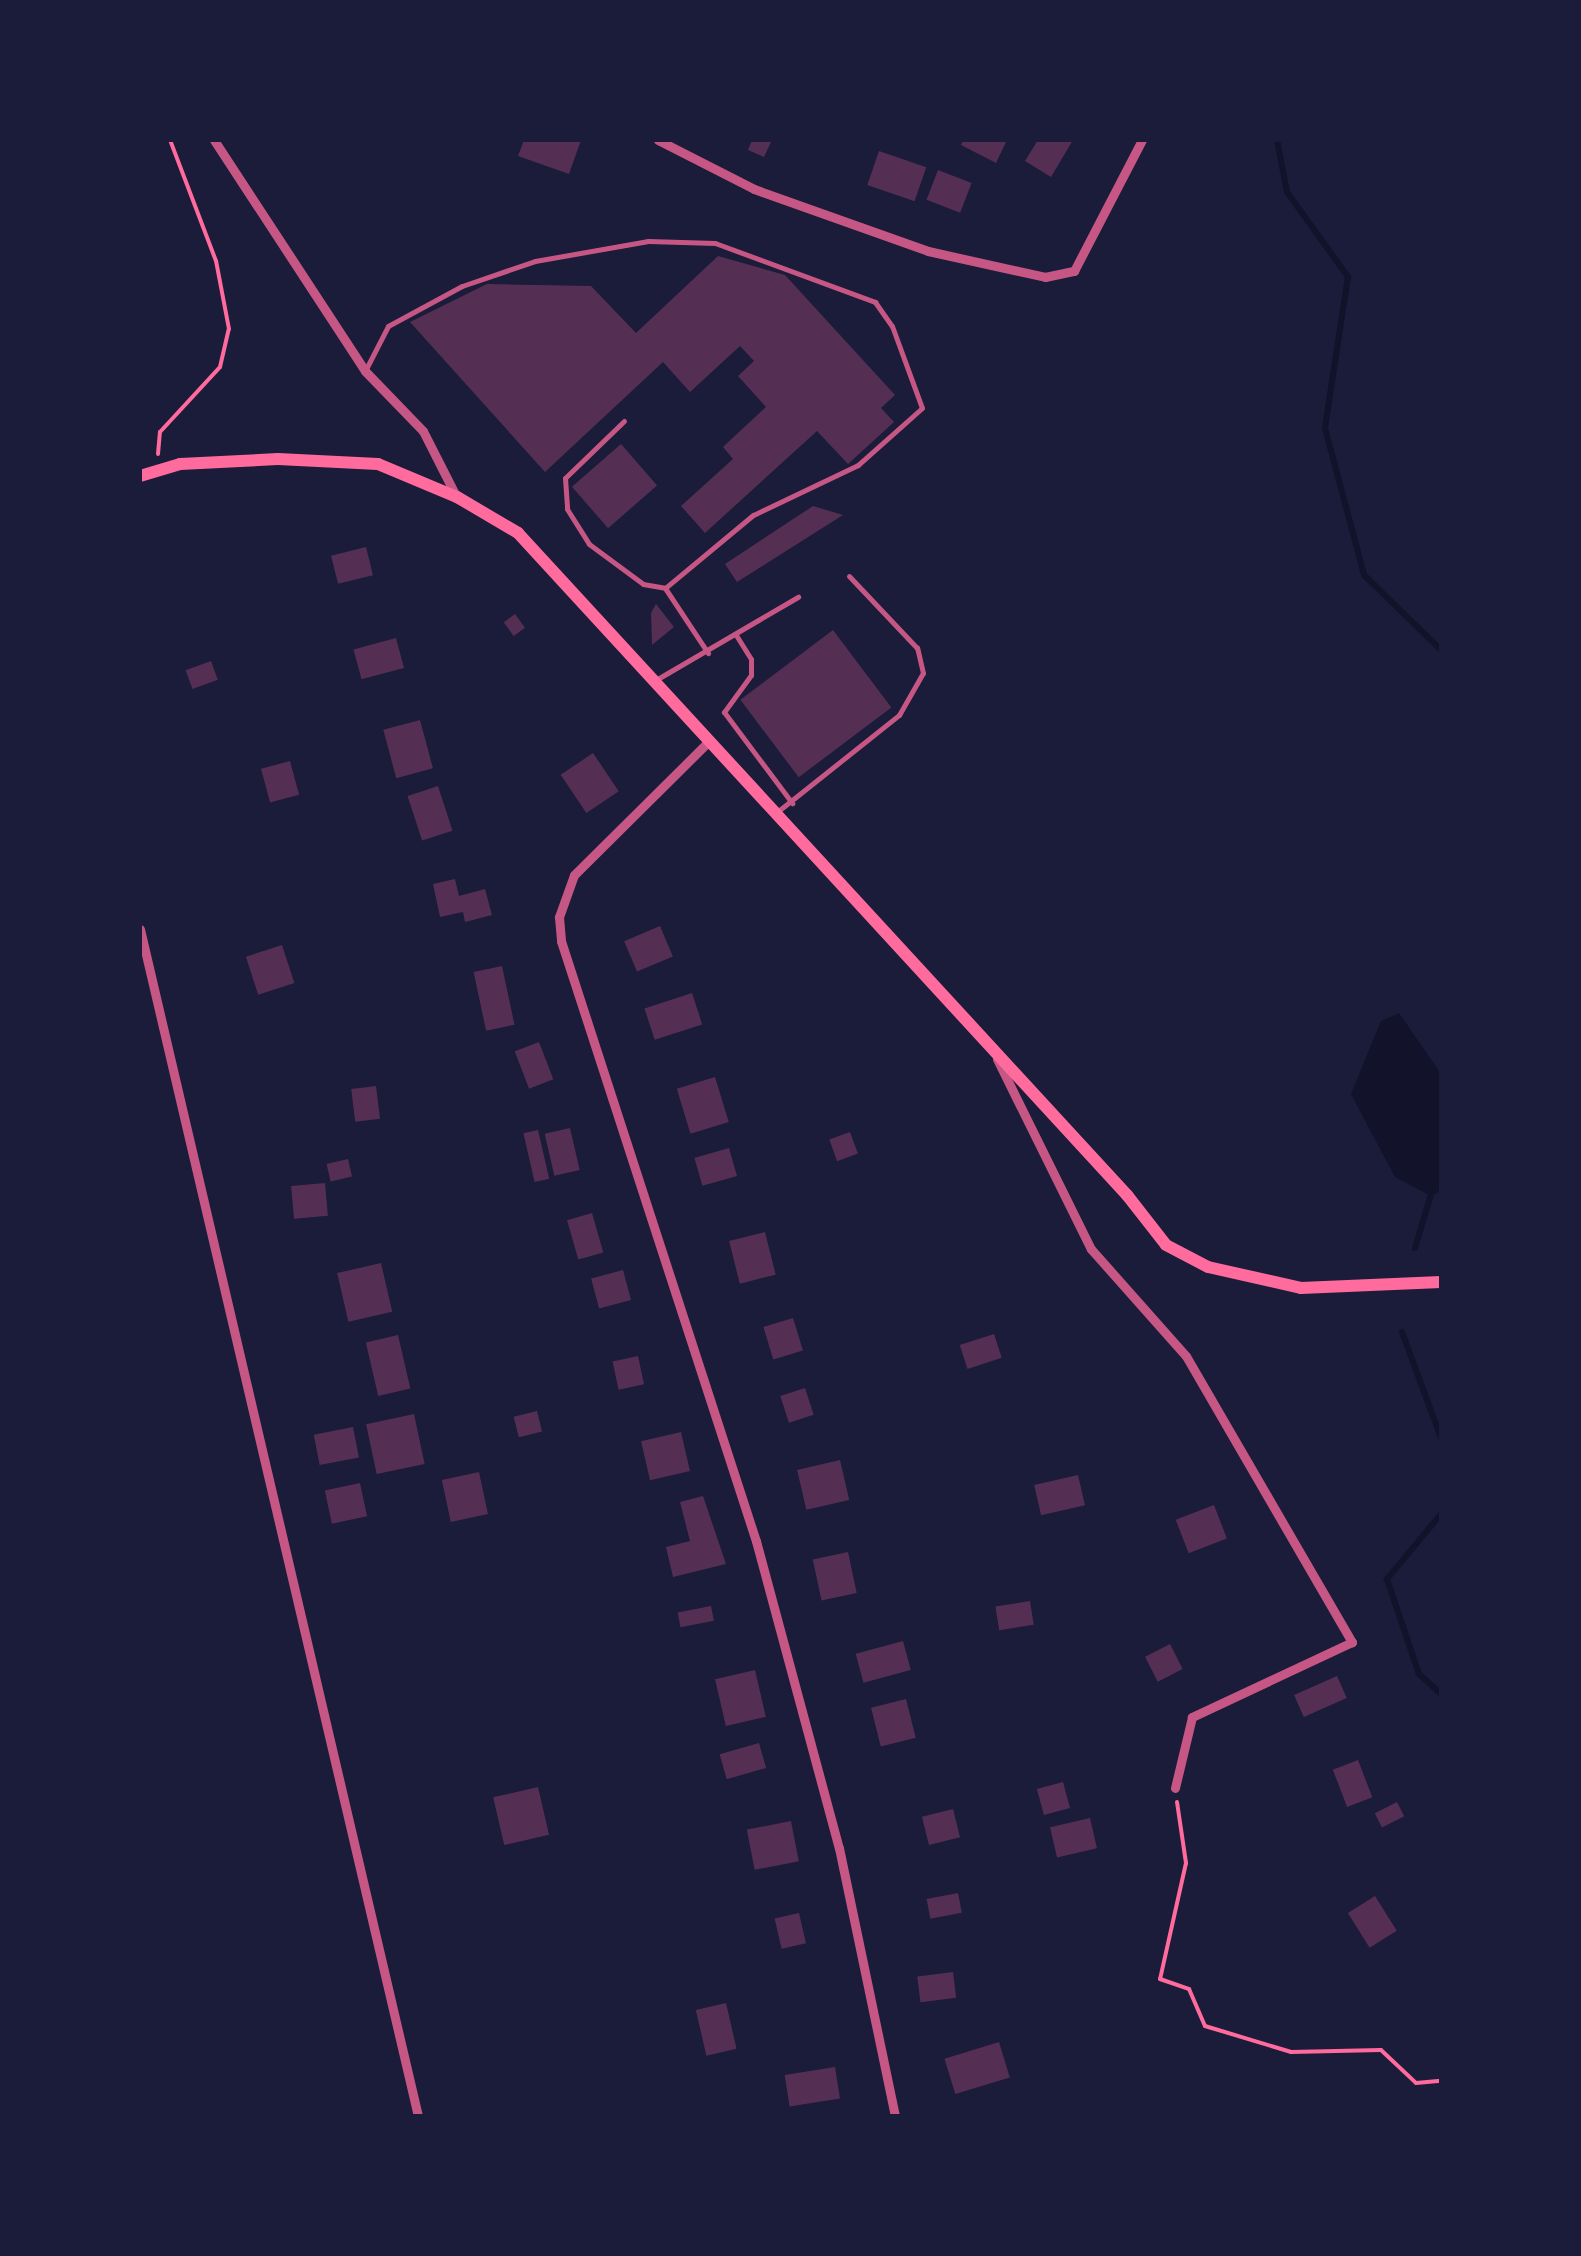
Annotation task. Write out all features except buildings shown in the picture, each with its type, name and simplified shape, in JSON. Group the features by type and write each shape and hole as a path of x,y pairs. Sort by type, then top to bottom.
{"main road":[{"path":"140,476 180,464 278,459 378,464 457,497 518,533 706,744 994,1052 1166,1246 1256,1280 1382,1288 1441,1282"}],"street":[{"path":"214,140 365,371 423,430 457,497"},
{"path":"658,140 754,189 928,251 1046,278 1074,270 1142,140"},
{"path":"706,744 574,875 558,917 561,941 756,1542 839,1848 895,2116"},
{"path":"140,929 418,2116"},
{"path":"994,1052 1090,1250 1186,1356 1352,1642 1192,1717 1175,1788"}],"lane":[{"path":"365,371 388,326 462,286 535,261 648,240 715,243 875,302 892,326 922,408 858,465 753,515 665,588"},
{"path":"624,421 565,478 567,509 589,544 643,584 665,588 708,653"},
{"path":"774,813 792,803 899,715 923,672 917,648 849,576"},
{"path":"652,682 708,653 798,597"},
{"path":"736,635 751,659 751,675 724,712 792,803"}],"path":[{"path":"170,140 216,261 229,329 220,367 160,432 158,454 180,464"},
{"path":"1175,1788 1186,1864 1160,1978 1189,1989 1205,2026 1292,2052 1381,2050 1416,2083 1441,2081"}],"shaded area":[{"path":"1399,1013 1441,1074 1441,1191 1431,1196 1395,1177 1351,1094 1381,1021"}],"waterway":[{"path":"1277,140 1287,192 1348,277 1325,428 1364,575 1441,650"},
{"path":"1415,1248 1432,1191"},
{"path":"1402,1332 1441,1438"},
{"path":"1441,1514 1387,1579 1419,1674 1441,1694"}]}
